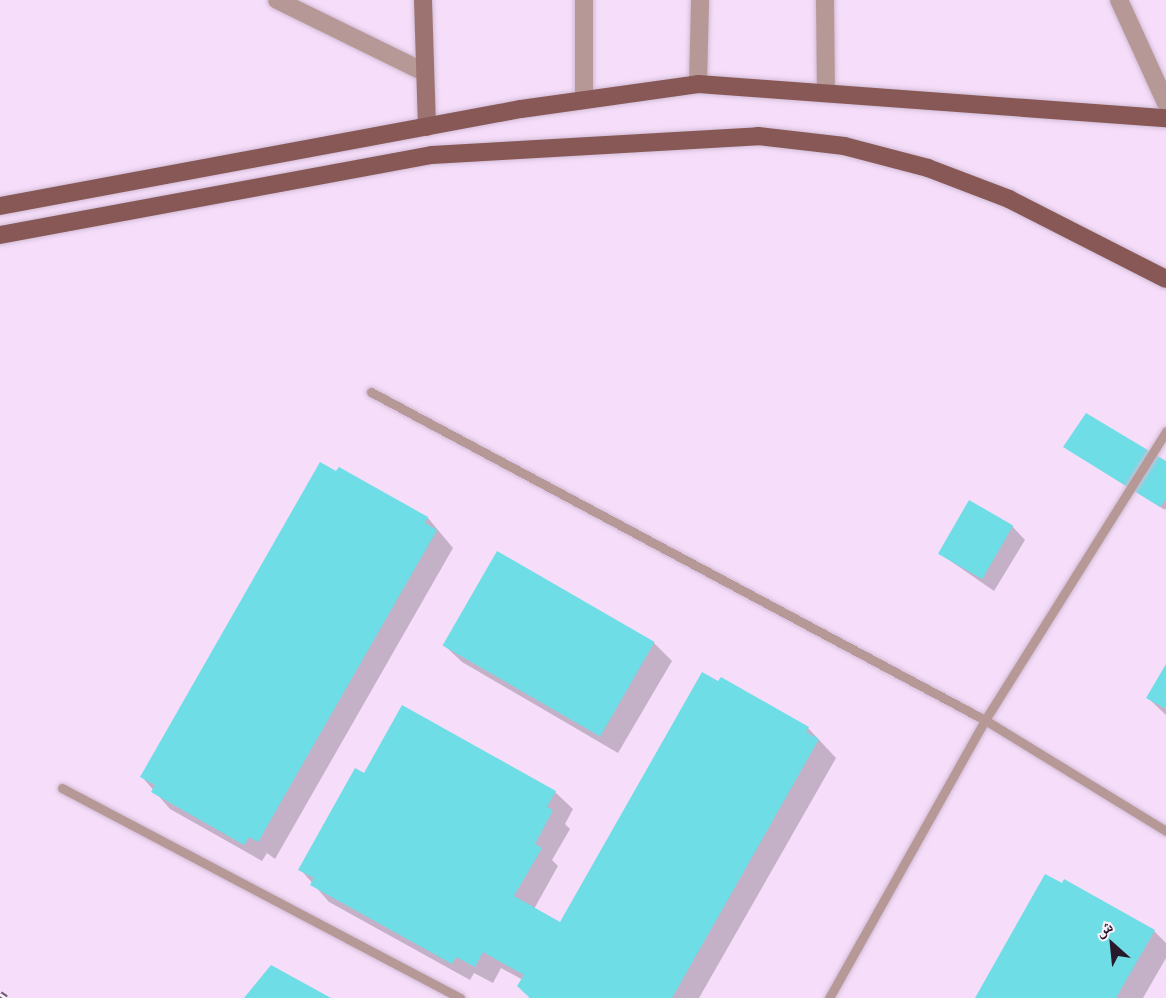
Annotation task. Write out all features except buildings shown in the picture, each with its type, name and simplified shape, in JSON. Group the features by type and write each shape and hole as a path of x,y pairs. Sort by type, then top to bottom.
{"main road":[{"path":"0,206 584,99 698,84 826,90 1166,118"},
{"path":"0,235 432,154 758,136 844,146 928,168 1009,199 1166,279"}],"street":[{"path":"277,0 424,72"},
{"path":"423,0 427,127"},
{"path":"584,0 584,99"},
{"path":"698,84 700,0"},
{"path":"825,0 826,90"},
{"path":"1119,0 1166,104"}],"lane":[{"path":"371,393 985,720 1166,831"},
{"path":"829,998 985,720 1166,431"},
{"path":"62,788 460,998"}],"railway":[{"path":"0,994 6,998"}]}
